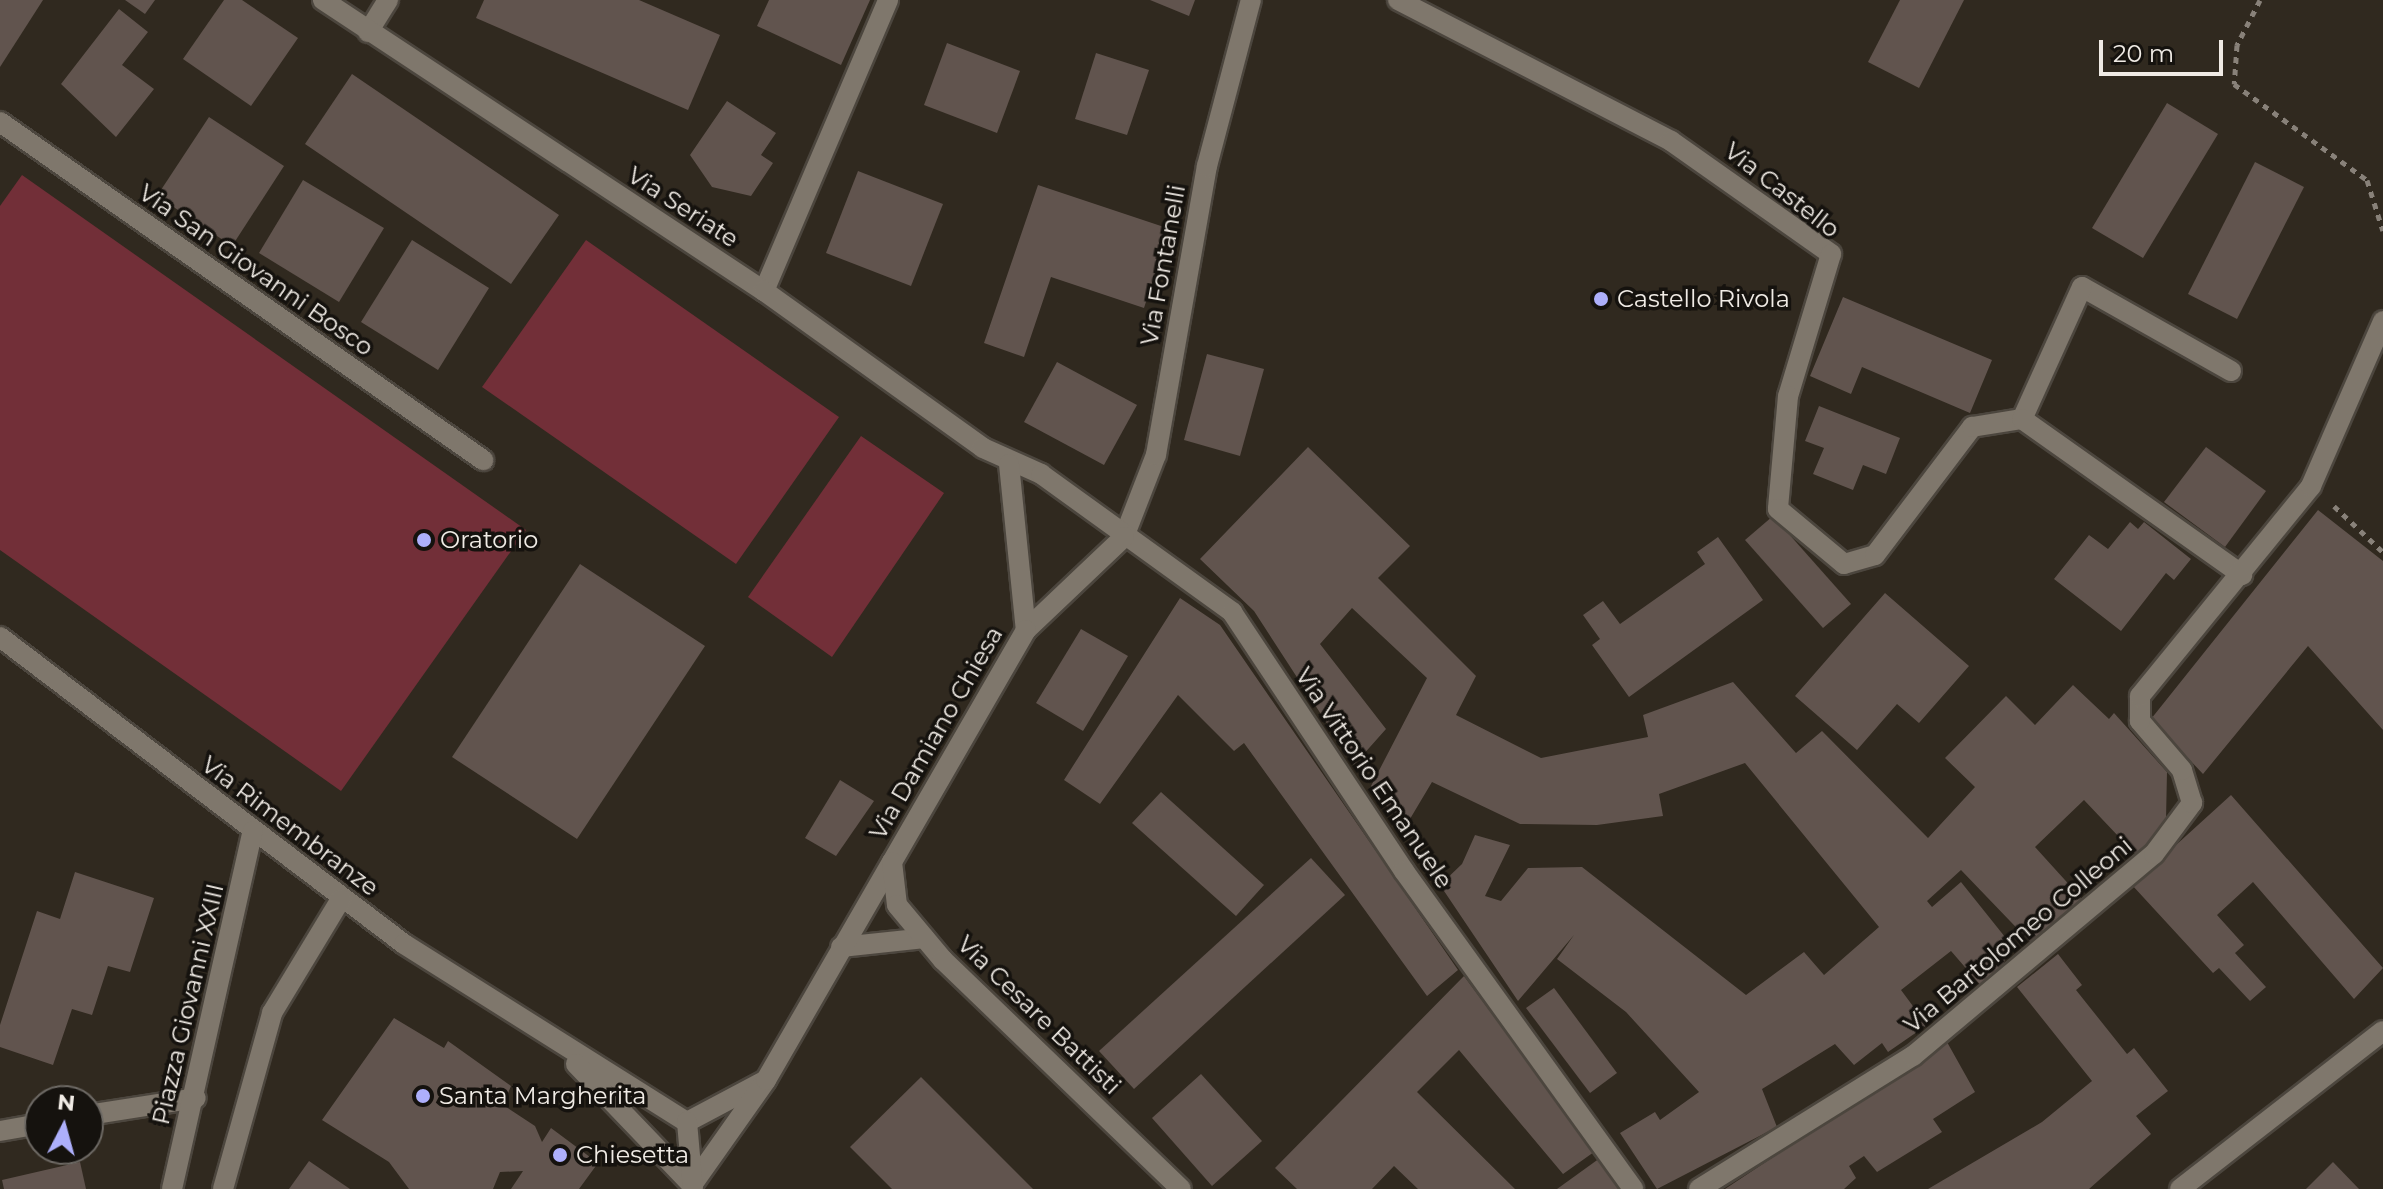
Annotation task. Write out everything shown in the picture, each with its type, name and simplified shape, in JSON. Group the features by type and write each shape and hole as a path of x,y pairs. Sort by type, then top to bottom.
{"street":[{"name":"Via Seriate","path":"323,0 764,291 1009,464"},
{"path":"368,32 388,0"},
{"path":"764,291 888,0"},
{"name":"Via Fontanelli","path":"1124,537 1156,455 1207,166 1251,0"},
{"name":"Via Castello","path":"1398,0 1671,141 1831,254 1788,396 1778,509 1844,564 1875,555 1972,427 2022,419"},
{"name":"Via San Giovanni Bosco","path":"0,122 483,460"},
{"path":"2231,371 2082,287 2022,419 2242,575"},
{"name":"Via Bartolomeo Colleoni","path":"1699,1189 1913,1056 2154,854 2192,803 2182,770 2140,721 2140,696 2242,575 2311,486 2383,321"},
{"path":"1009,464 1026,630"},
{"name":"Via Vittorio Emanuele","path":"1009,464 1041,474 1124,537 1232,612 1404,871 1633,1189"},
{"name":"Via Damiano Chiesa","path":"841,947 1026,630 1124,537"},
{"name":"Via Rimembranze","path":"0,637 341,899 557,1044 687,1122"},
{"name":"Piazza Giovanni XXIII","path":"172,1189 196,1098 253,831"},
{"name":"Via Cesare Battisti","path":"892,862 897,905 925,938 1181,1189"},
{"path":"223,1189 272,1013 341,899"},
{"path":"692,1187 766,1080 841,947 925,938"},
{"path":"2180,1189 2383,1031"},
{"name":"Via Rimembranze","path":"557,1044 692,1187"},
{"path":"692,1187 687,1122 766,1080"},
{"path":"104,1112 196,1098"},
{"path":"0,1131 24,1127"}],"path":[{"path":"2260,0 2237,45 2234,84 2367,180 2383,231"},
{"path":"2311,486 2383,552"}],"shaded area":[{"path":"22,175 526,530 341,791 0,550 0,206"},
{"path":"586,240 839,417 736,564 482,387"},
{"path":"861,436 944,493 832,657 748,597"}],"building":[{"path":"0,0 43,0 0,67"},
{"path":"125,0 155,0 145,14"},
{"path":"224,0 242,0 298,38 251,106 183,59"},
{"path":"484,0 639,0 720,35 688,110 476,18"},
{"path":"769,0 870,0 841,65 757,26"},
{"path":"1150,0 1195,0 1189,16"},
{"path":"1900,0 1964,0 1919,88 1868,62"},
{"path":"119,9 148,32 122,65 154,89 116,137 61,84"},
{"path":"947,43 1020,71 997,133 924,105"},
{"path":"1096,53 1149,70 1127,135 1075,119"},
{"path":"352,74 559,215 511,284 305,144"},
{"path":"727,101 776,133 761,155 773,163 751,196 712,187 690,155"},
{"path":"2167,103 2218,134 2143,258 2092,228"},
{"path":"209,117 284,166 232,246 157,196"},
{"path":"2255,162 2304,187 2237,319 2188,294"},
{"path":"858,171 943,204 911,286 826,253"},
{"path":"303,180 384,228 339,302 259,253"},
{"path":"1038,185 1170,229 1144,308 1051,277 1024,357 984,343"},
{"path":"412,240 489,288 438,370 361,322"},
{"path":"1843,297 1992,360 1970,413 1862,367 1851,394 1810,376"},
{"path":"1207,354 1264,369 1240,456 1184,440"},
{"path":"1057,362 1137,405 1104,465 1024,422"},
{"path":"1819,406 1900,438 1886,474 1863,465 1853,490 1813,474 1824,448 1805,441"},
{"path":"1308,447 1410,546 1378,578 1476,676 1456,715 1541,758 1648,737 1643,715 1733,682 1796,753 1822,731 1928,838 1975,787 1945,758 2006,696 2035,725 2073,685 2109,719 2114,713 2167,772 2166,820 2137,856 2084,800 2035,847 2084,901 2035,947 1961,870 1927,901 1932,907 1961,882 2009,942 2003,968 1983,988 1951,951 1901,990 1927,1025 1888,1052 1882,1043 1854,1065 1835,1044 1762,1089 1777,1127 1657,1189 1620,1133 1655,1112 1660,1120 1699,1092 1626,1012 1557,959 1574,935 1518,1001 1440,885 1462,864 1475,835 1510,845 1485,896 1501,901 1528,868 1582,867 1746,995 1804,952 1824,975 1879,927 1745,763 1659,794 1663,816 1597,825 1520,824 1432,782 1404,829 1371,786 1427,678 1352,608 1320,644 1386,729 1354,765 1254,611 1200,559"},
{"path":"2206,447 2266,491 2225,547 2164,502"},
{"path":"2318,510 2383,561 2383,730 2308,646 2203,774 2151,719"},
{"path":"1773,516 1851,604 1823,628 1745,540"},
{"path":"2130,522 2138,529 2144,522 2191,559 2174,580 2166,573 2121,631 2054,579 2089,535 2108,549"},
{"path":"1718,537 1763,600 1629,697 1592,645 1600,639 1583,615 1603,601 1620,624 1705,564 1697,552"},
{"path":"580,564 705,646 577,839 452,757"},
{"path":"1885,593 1969,666 1919,723 1897,704 1857,750 1795,696"},
{"path":"1180,598 1220,625 1458,970 1427,996 1244,743 1234,751 1178,695 1100,804 1064,780"},
{"path":"1081,629 1128,656 1083,731 1036,703"},
{"path":"840,780 874,801 836,856 805,838"},
{"path":"1161,792 1264,885 1236,916 1132,823"},
{"path":"2231,795 2383,968 2354,999 2253,882 2217,915 2244,945 2235,953 2266,987 2250,1001 2219,968 2213,973 2132,885"},
{"path":"1311,858 1345,895 1134,1089 1099,1051"},
{"path":"75,872 154,898 130,972 108,966 92,1015 72,1009 53,1065 0,1047 0,1025 37,911 60,919"},
{"path":"2058,954 2082,985 2076,990 2127,1054 2134,1048 2168,1091 2136,1116 2151,1134 2089,1189 1928,1189 2042,1122 2092,1081 2017,987"},
{"path":"1464,976 1594,1152 1563,1174 1459,1050 1417,1092 1515,1189 1418,1189 1394,1166 1372,1189 1297,1189 1275,1168"},
{"path":"1554,988 1617,1073 1590,1093 1526,1008"},
{"name":"Santa Margherita","path":"394,1018 444,1048 448,1041 511,1086 503,1105 535,1126 542,1142 551,1128 598,1163 579,1189 511,1189 523,1171 500,1172 493,1189 409,1189 389,1162 322,1120"},
{"path":"1947,1042 1975,1092 1933,1119 1942,1132 1877,1172 1864,1156 1849,1166 1856,1178 1844,1189 1725,1189"},
{"path":"1201,1074 1262,1141 1212,1186 1152,1118"},
{"path":"921,1077 1033,1189 892,1189 850,1147"},
{"path":"1600,1158 1620,1189 1557,1189"},
{"path":"309,1161 350,1189 289,1189"},
{"path":"2333,1162 2359,1189 2306,1189"},
{"path":"67,1165 81,1165 86,1189 4,1189 2,1180"}],"place":[{"name":"Castello Rivola","path":"1601,299"},
{"name":"Oratorio","path":"424,540"},
{"name":"Santa Margherita","path":"423,1096"},
{"name":"Chiesetta","path":"560,1155"}]}
